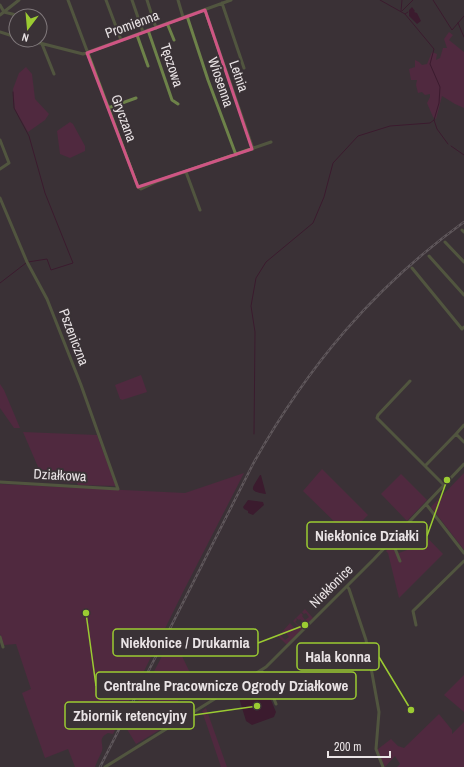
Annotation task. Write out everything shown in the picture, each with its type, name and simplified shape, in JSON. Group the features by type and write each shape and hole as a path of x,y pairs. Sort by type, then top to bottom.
{"street":[{"path":"0,15 19,0"},
{"name":"Gryczana","path":"68,0 138,187 141,189 158,181 186,172"},
{"path":"106,0 121,40"},
{"path":"132,0 143,32"},
{"path":"147,0 156,28"},
{"name":"Wiosenna","path":"178,0 236,155"},
{"name":"Promienna","path":"87,53 231,0"},
{"path":"222,3 244,68"},
{"path":"0,6 4,12 8,13"},
{"name":"Letnia","path":"205,10 253,149"},
{"path":"167,23 174,40"},
{"name":"Tęczowa","path":"148,30 171,97 174,102 178,104"},
{"path":"137,35 148,66"},
{"path":"48,46 79,54 87,53"},
{"path":"44,48 54,74"},
{"path":"108,107 136,98"},
{"path":"0,140 9,163 0,170"},
{"path":"200,210 186,172 271,142"},
{"name":"Pszeniczna","path":"0,198 27,262 47,299 81,385 118,488"},
{"path":"445,242 464,262"},
{"path":"430,256 464,295"},
{"path":"412,268 463,328"},
{"path":"410,381 378,415 377,418 444,485"},
{"path":"425,466 464,425"},
{"path":"456,434 464,442"},
{"name":"Niekłonice","path":"105,767 262,670 347,586 464,464"},
{"name":"Działkowa","path":"0,482 118,488"},
{"path":"426,504 464,553"},
{"path":"390,542 394,546 400,561"},
{"path":"416,625 414,611 464,561"},
{"path":"347,586 366,640 379,712 376,749 383,767"},
{"path":"0,637 3,647"},
{"path":"262,670 276,704"}],"highlighted area":[{"path":"205,10 252,149 138,187 87,53"}],"shaded area":[{"path":"412,7 421,21 417,24 409,16 409,10"},
{"path":"449,32 453,35 449,40 464,52 464,108 442,96 436,119 433,117 427,103 430,94 425,95 422,92 418,93 416,85 417,80 411,80 409,69 415,67 415,60 422,65 427,64 432,52 437,54 436,60 440,58 443,48 447,48 444,39"},
{"path":"26,67 32,74 35,99 49,114 45,120 28,132 15,109 13,89 19,73"},
{"path":"70,122 73,124 85,146 85,151 70,158 60,154 57,131"},
{"path":"141,375 147,392 122,400 120,399 115,385"},
{"path":"0,384 20,428 14,428 0,408"},
{"path":"23,432 97,435 116,486 78,485 77,483 44,481"},
{"path":"322,469 368,515 348,535 303,491"},
{"path":"244,473 113,734 108,733 103,737 102,751 95,767 75,767 68,749 45,758 22,693 31,689 16,644 4,645 0,634 0,484 185,493"},
{"path":"464,473 464,550 431,507"},
{"path":"401,474 427,500 407,521 381,494"},
{"path":"260,475 266,494 256,492 253,489 253,486"},
{"path":"248,500 263,502 264,505 253,515 248,513 248,511 243,507"},
{"path":"413,523 443,554 399,598 388,553 386,551 392,545 399,553 407,550 400,537"},
{"path":"305,609 313,618 287,645 278,636 281,633 283,634 281,636 285,640 289,637 286,633 284,634 282,632 290,623 295,629 298,626 293,621 301,613 305,620 309,617 306,613 304,614 302,612","holes":["296,618 303,622 299,626 295,622 297,620"]},
{"path":"172,635 192,677 177,689 180,695 176,707 169,712 173,722 136,744 125,726"},
{"path":"464,675 464,712 444,695"},
{"path":"263,681 276,712 274,717 252,725 246,721 239,698 241,693"},
{"path":"206,708 227,767 221,767 202,711"},
{"path":"439,714 452,730 452,734 464,722 464,767 397,767 400,764 395,756 385,767 377,751 378,749 391,739 398,746 404,748"}],"waterway":[{"path":"380,0 405,14 408,12"},
{"path":"401,11 402,0"},
{"path":"402,11 413,0"},
{"path":"433,0 452,30 464,16"},
{"path":"405,14 434,49 430,64 440,87 439,103 434,120 437,129 448,144"},
{"path":"458,23 464,37"},
{"path":"13,92 14,108 29,136 45,193 73,263 51,270 47,259 28,262"},
{"path":"254,434 255,332 251,306 256,278 266,262 313,223 324,197 333,163 358,136 390,126 430,123 434,120"},
{"path":"451,146 464,155"},
{"path":"0,283 26,263"}],"railway":[{"path":"100,767 253,464 296,394 345,331 372,302 431,247 464,222"}],"place":[{"name":"Niekłonice Działki","path":"447,480"},
{"name":"Centralne Pracownicze Ogrody Działkowe","path":"86,613"},
{"name":"Niekłonice / Drukarnia","path":"305,625"},
{"name":"Zbiornik retencyjny","path":"257,706"},
{"name":"Hala konna","path":"411,710"}]}
